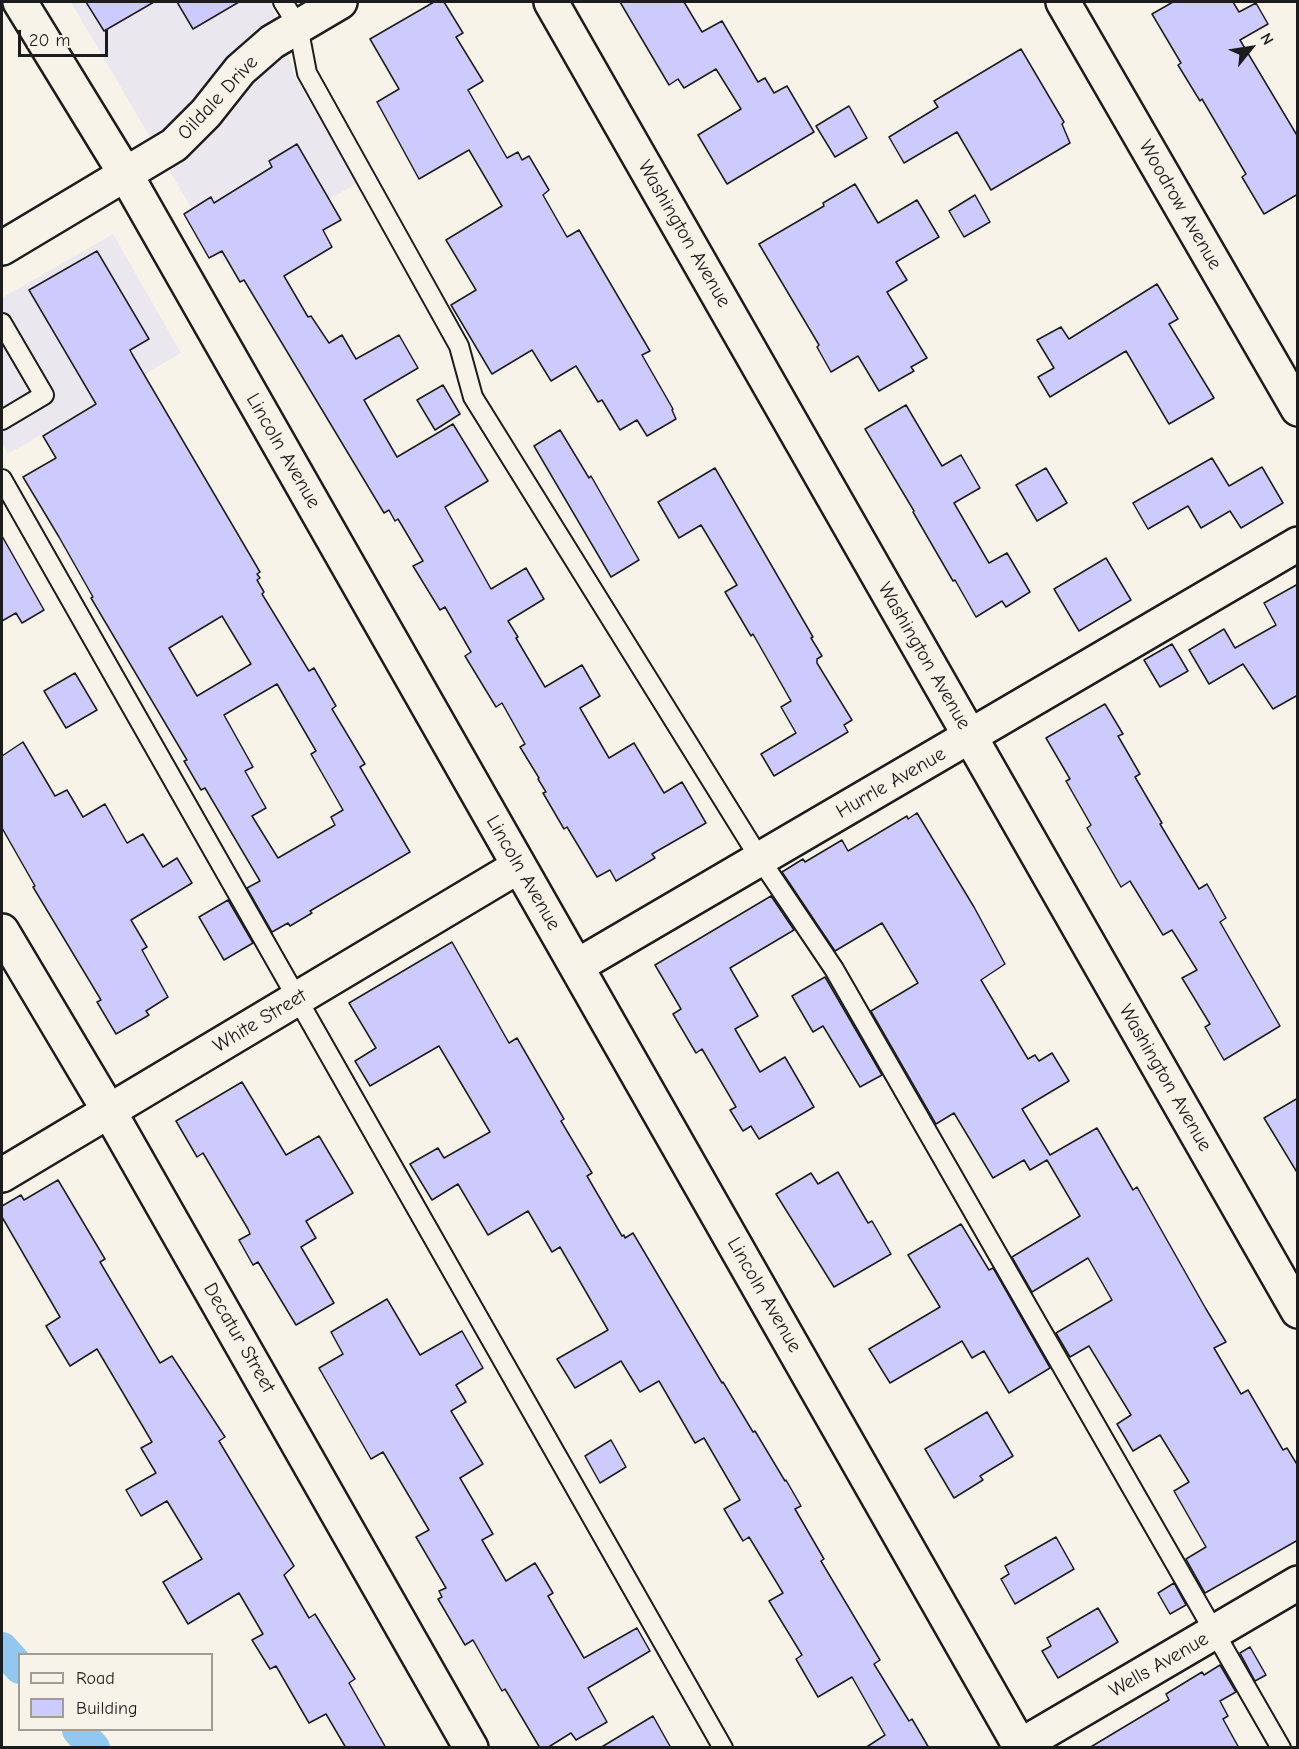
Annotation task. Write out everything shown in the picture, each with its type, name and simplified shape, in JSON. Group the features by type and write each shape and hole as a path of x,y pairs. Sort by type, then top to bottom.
{"street":[{"name":"Lincoln Avenue","path":"20,2 126,175 1021,1747"},
{"name":"Oildale Drive","path":"2,248 174,145 206,112 240,70 272,42 290,14 340,2"},
{"name":"Washington Avenue","path":"551,2 1298,1311"},
{"name":"Woodrow Avenue","path":"1063,2 1298,410"},
{"name":"Hurrle Avenue","path":"577,966 1298,544"},
{"name":"White Street","path":"2,1175 519,866"},
{"name":"Decatur Street","path":"2,931 109,1111 471,1748"},
{"name":"Wells Avenue","path":"1021,1747 1298,1584"}],"lane":[{"path":"290,14 307,72 459,346 473,397 760,859 834,969 1281,1748"},
{"path":"2,323 44,395 2,420"},
{"path":"2,479 723,1748"}],"shaded area":[{"path":"71,2 271,2 295,76 357,183 223,262"},
{"path":"113,234 181,353 8,454 2,442 2,298"}],"building":[{"path":"86,2 154,2 104,31"},
{"path":"177,2 239,2 193,29"},
{"path":"434,2 444,2 463,33 456,37 483,81 468,90 507,158 518,152 522,160 529,156 549,190 543,195 567,237 579,230 650,351 642,355 673,409 676,419 647,436 637,420 620,430 602,400 598,402 576,366 551,381 532,350 492,374 451,305 476,290 446,240 502,206 469,150 419,179 377,102 399,89 370,39"},
{"path":"620,2 684,2 702,32 722,21 758,82 765,78 774,93 787,86 814,132 727,184 698,135 741,109 716,69 684,88 678,79 669,85"},
{"path":"1173,2 1233,2 1239,12 1256,3 1268,24 1240,40 1298,137 1298,194 1264,214 1242,177 1246,174 1202,99 1200,101 1178,65 1181,63 1152,14"},
{"path":"1021,49 1064,122 1062,124 1070,143 991,190 957,132 904,163 889,137 938,107 934,101"},
{"path":"849,106 867,138 835,157 816,126"},
{"path":"297,144 341,220 323,230 332,247 284,276 308,317 311,316 329,343 342,335 356,359 399,335 418,368 364,400 397,457 453,424 488,481 445,507 491,589 526,568 544,599 508,621 545,687 582,665 600,696 580,708 609,758 634,743 664,793 682,782 706,823 652,854 655,858 616,881 610,870 597,877 567,827 564,829 543,793 546,792 539,778 520,747 525,744 502,703 496,707 465,656 471,652 445,607 440,610 413,566 423,561 398,519 395,521 389,510 384,513 244,280 240,282 222,251 209,258 184,214 211,197 214,203 272,167 269,161"},
{"path":"855,184 878,223 917,200 939,237 896,262 907,280 887,292 927,358 911,367 914,371 879,391 858,356 831,372 817,347 819,345 759,244 824,206 823,203"},
{"path":"975,195 990,222 964,237 949,211"},
{"path":"97,251 149,339 130,350 132,354 260,572 257,574 260,578 257,580 264,592 262,594 309,671 314,668 336,706 332,709 365,764 360,767 410,852 310,911 312,913 290,926 288,923 272,932 247,888 260,881 205,788 201,790 184,761 187,760 91,598 93,597 23,477 56,458 43,436 96,404 29,290","holes":["222,616 251,664 197,696 169,648","277,684 316,751 311,754 343,810 331,817 335,825 278,858 252,816 266,808 245,771 253,767 224,715"]},
{"path":"1157,284 1178,319 1169,324 1214,398 1169,424 1126,351 1050,397 1038,377 1054,368 1037,340 1061,327 1069,339"},
{"path":"443,385 460,414 435,430 417,400"},
{"path":"906,405 942,466 961,455 980,488 954,503 989,563 1007,553 1030,592 1006,607 1002,601 976,617 865,429"},
{"path":"560,430 589,478 591,476 639,560 611,577 534,446"},
{"path":"1212,458 1229,486 1262,467 1283,503 1241,528 1230,511 1201,528 1188,506 1148,529 1133,503"},
{"path":"715,468 813,637 811,638 822,656 817,659 817,663 852,720 844,725 848,732 774,776 761,754 796,733 781,707 791,701 753,634 751,636 725,592 737,585 701,525 679,538 658,502"},
{"path":"1046,468 1067,503 1037,521 1016,485"},
{"path":"2,536 44,610 22,623 16,613 2,621"},
{"path":"1106,558 1131,600 1079,631 1054,589"},
{"path":"1298,584 1298,695 1273,709 1243,664 1209,684 1189,650 1224,629 1235,648 1276,625 1264,603"},
{"path":"1172,644 1188,671 1160,687 1144,660"},
{"path":"75,673 97,710 66,728 44,691"},
{"path":"1105,704 1123,734 1118,736 1140,774 1135,777 1162,823 1160,824 1199,889 1207,884 1226,918 1220,922 1280,1026 1224,1060 1205,1027 1210,1024 1182,978 1197,970 1172,930 1163,935 1130,881 1121,887 1087,828 1091,825 1066,781 1070,779 1046,738"},
{"path":"23,742 55,796 67,790 83,817 105,804 127,843 143,834 163,867 177,858 192,883 131,920 147,947 142,950 168,997 146,1011 149,1015 116,1034 97,1002 101,1000 33,887 35,886 2,828 2,756"},
{"path":"917,813 974,907 1005,964 981,980 1028,1059 1035,1055 1039,1061 1052,1053 1069,1081 1022,1109 1050,1155 1097,1128 1133,1190 1137,1187 1226,1342 1214,1348 1241,1394 1248,1390 1283,1450 1287,1448 1298,1466 1298,1540 1205,1593 1186,1559 1206,1547 1174,1491 1189,1482 1160,1435 1133,1451 1117,1424 1131,1415 1089,1346 1070,1357 1056,1333 1112,1300 1088,1258 1032,1292 1012,1257 1080,1216 1047,1160 1030,1170 1024,1160 993,1178 954,1113 936,1124 871,1011 918,983 882,923 835,951 782,872 803,859 805,862 842,840 848,851 907,816 908,819"},
{"path":"771,896 794,930 730,968 758,1016 735,1029 760,1072 785,1057 814,1107 759,1139 751,1126 743,1131 730,1110 736,1107 702,1049 696,1053 673,1014 681,1009 655,965"},
{"path":"228,900 253,943 224,960 199,917"},
{"path":"452,942 509,1043 517,1038 564,1119 561,1121 592,1173 587,1176 622,1236 624,1235 625,1238 633,1233 722,1383 786,1480 801,1506 795,1509 824,1559 821,1561 880,1660 874,1664 909,1721 912,1719 929,1748 865,1748 885,1735 852,1677 818,1697 796,1659 802,1655 769,1601 783,1593 749,1537 743,1541 724,1509 740,1500 704,1438 695,1443 659,1381 640,1392 621,1361 575,1388 557,1359 608,1330 560,1247 552,1252 528,1211 488,1235 458,1184 432,1200 410,1164 438,1148 444,1158 490,1132 439,1046 370,1086 355,1061 376,1048 349,1003"},
{"path":"825,977 882,1075 860,1087 823,1026 813,1032 792,996"},
{"path":"242,1082 286,1155 319,1136 353,1193 306,1221 316,1238 301,1247 334,1303 296,1325 258,1262 253,1265 239,1240 250,1234 248,1229 203,1153 197,1157 176,1121"},
{"path":"1298,1098 1298,1174 1264,1118"},
{"path":"838,1172 868,1223 872,1221 891,1254 834,1287 776,1194 811,1173 818,1184"},
{"path":"58,1180 105,1259 100,1262 160,1363 172,1356 225,1437 219,1441 294,1566 284,1575 309,1618 315,1614 355,1679 349,1683 386,1748 346,1748 326,1714 309,1723 276,1666 270,1669 252,1640 263,1634 239,1593 188,1624 163,1582 202,1559 167,1501 141,1516 126,1490 156,1473 141,1448 152,1442 97,1349 70,1366 46,1326 60,1317 2,1217 2,1206 21,1195 24,1200"},
{"path":"961,1224 989,1270 993,1268 1050,1368 1009,1393 984,1351 972,1358 962,1341 890,1383 869,1349 940,1307 908,1255"},
{"path":"387,1299 420,1355 462,1331 483,1368 456,1385 466,1402 451,1411 483,1464 460,1478 493,1534 482,1540 506,1581 535,1563 553,1593 548,1596 584,1658 637,1628 650,1651 588,1688 607,1722 576,1740 571,1733 547,1748 540,1748 505,1689 502,1691 473,1640 465,1645 438,1599 442,1597 439,1591 446,1588 416,1537 429,1530 383,1452 371,1459 319,1368 343,1354 331,1332"},
{"path":"987,1412 1013,1456 980,1476 983,1480 954,1498 925,1449"},
{"path":"611,1440 626,1467 600,1483 585,1456"},
{"path":"1056,1537 1074,1569 1015,1604 1001,1579 1009,1574 1005,1566"},
{"path":"1174,1583 1186,1605 1170,1614 1158,1593"},
{"path":"1098,1608 1118,1642 1058,1678 1042,1651 1051,1646 1047,1638"},
{"path":"1250,1647 1266,1675 1255,1681 1240,1653"},
{"path":"1220,1665 1236,1692 1220,1701 1228,1716 1223,1719 1239,1748 1089,1748 1169,1700 1166,1694 1202,1672 1204,1675"},
{"path":"653,1716 671,1748 600,1748"}],"waterway":[{"path":"2,1648 18,1666"},
{"path":"79,1731 94,1748"}]}
